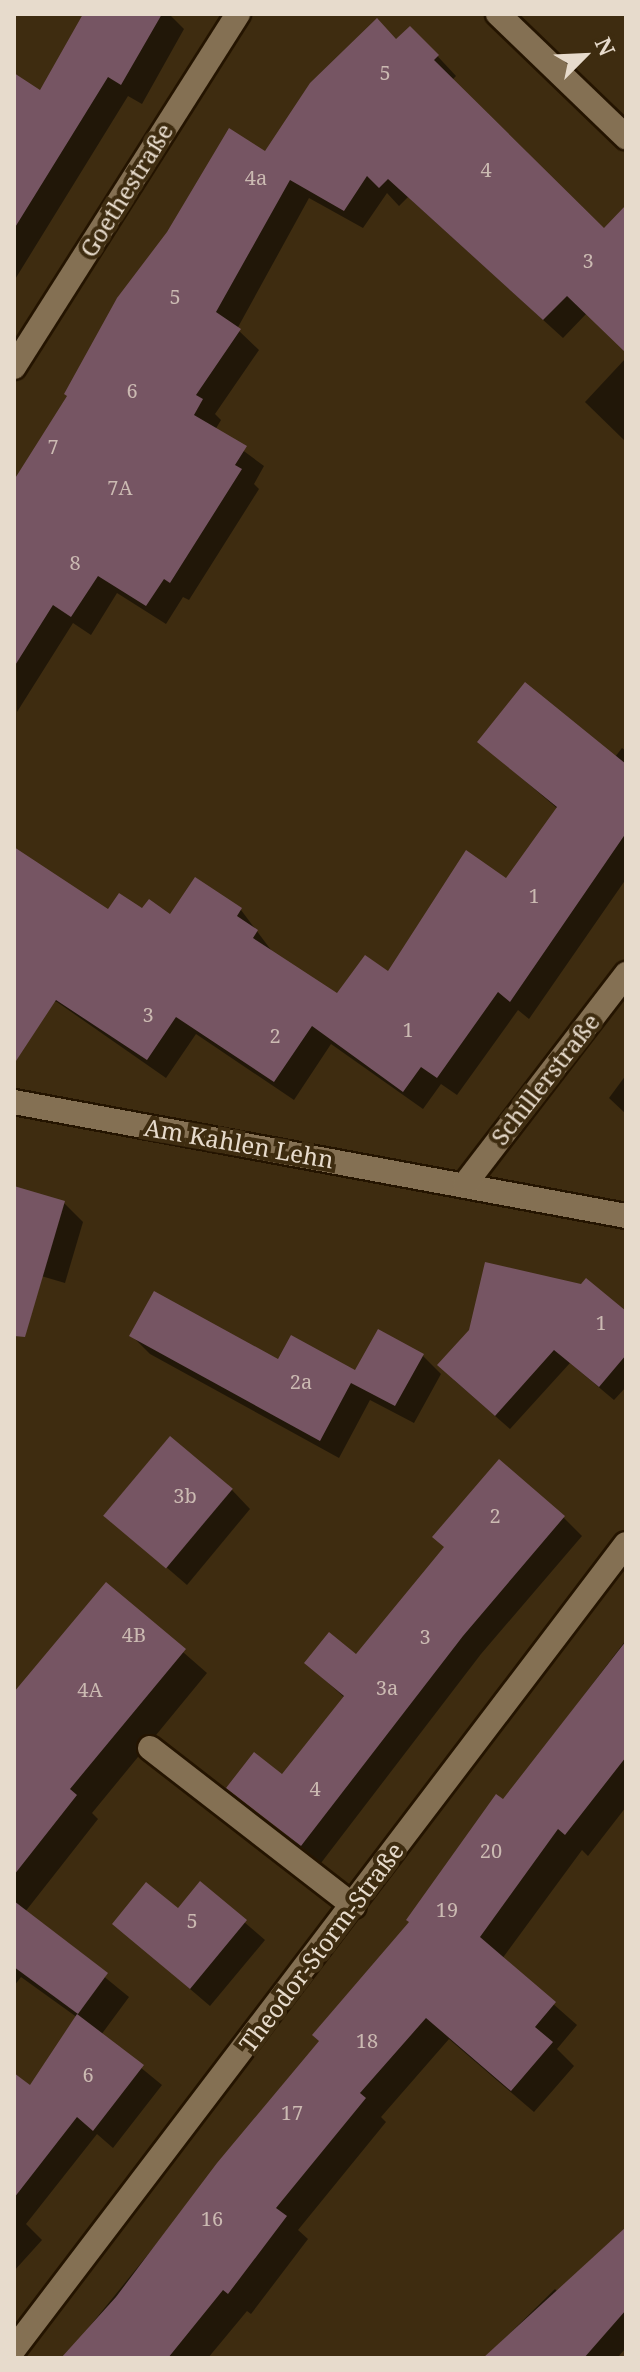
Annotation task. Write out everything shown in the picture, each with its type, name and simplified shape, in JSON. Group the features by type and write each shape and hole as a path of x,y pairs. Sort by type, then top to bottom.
{"street":[{"name":"Goethestraße","path":"14,367 238,14"},
{"path":"498,14 626,137"},
{"name":"Schillerstraße","path":"465,1184 626,974"},
{"name":"Am Kahlen Lehn","path":"14,1102 626,1216"},
{"name":"Theodor-Storm-Straße","path":"14,2349 354,1906 626,1544"},
{"path":"150,1748 354,1906"}],"building":[{"path":"83,14 162,14 121,85 108,77 14,229 14,73 40,90"},
{"path":"377,18 396,39 410,26 439,55 434,60 604,228 626,205 626,353 567,296 543,320 388,179 379,188 367,176 344,211 290,180 216,312 241,329 196,395 203,399 194,415 247,446 235,465 242,469 170,583 164,579 146,606 98,576 71,617 53,605 14,667 14,480 67,396 64,394 117,298 167,232 229,128 265,151 310,83"},
{"path":"525,682 626,764 626,833 510,1002 498,992 437,1078 421,1067 403,1092 312,1026 274,1082 176,1017 147,1060 56,1000 14,1064 14,847 108,909 119,893 142,908 149,899 170,914 195,877 242,908 237,916 258,930 253,938 337,993 365,955 388,971 466,850 506,878 557,807 477,742"},
{"path":"14,1186 65,1201 25,1337 14,1336"},
{"path":"485,1262 581,1284 586,1278 626,1311 626,1355 599,1387 554,1350 495,1416 437,1365 469,1330"},
{"path":"154,1291 278,1359 291,1335 355,1370 378,1329 424,1354 395,1406 351,1383 320,1441 129,1336"},
{"path":"170,1436 233,1489 166,1568 103,1516"},
{"path":"499,1459 565,1516 463,1636 301,1846 226,1788 254,1752 282,1774 344,1696 304,1663 329,1632 356,1654 444,1547 432,1537"},
{"path":"106,1582 186,1649 70,1789 77,1795 14,1875 14,1692"},
{"path":"626,1641 626,1757 565,1835 558,1829 480,1937 556,2002 535,2027 553,2042 511,2091 426,2018 360,2093 366,2098 276,2208 287,2216 228,2294 223,2290 168,2358 61,2358 116,2297 217,2163 319,2041 312,2035 409,1922 406,1920 496,1794 503,1799"},
{"path":"200,1881 247,1920 190,1989 112,1924 146,1882 178,1908"},
{"path":"14,1901 108,1973 78,2014 14,1967"},
{"path":"77,2014 144,2065 93,2131 77,2117 14,2198 14,2073 30,2085"},
{"path":"626,2227 626,2310 584,2358 483,2358"}]}
